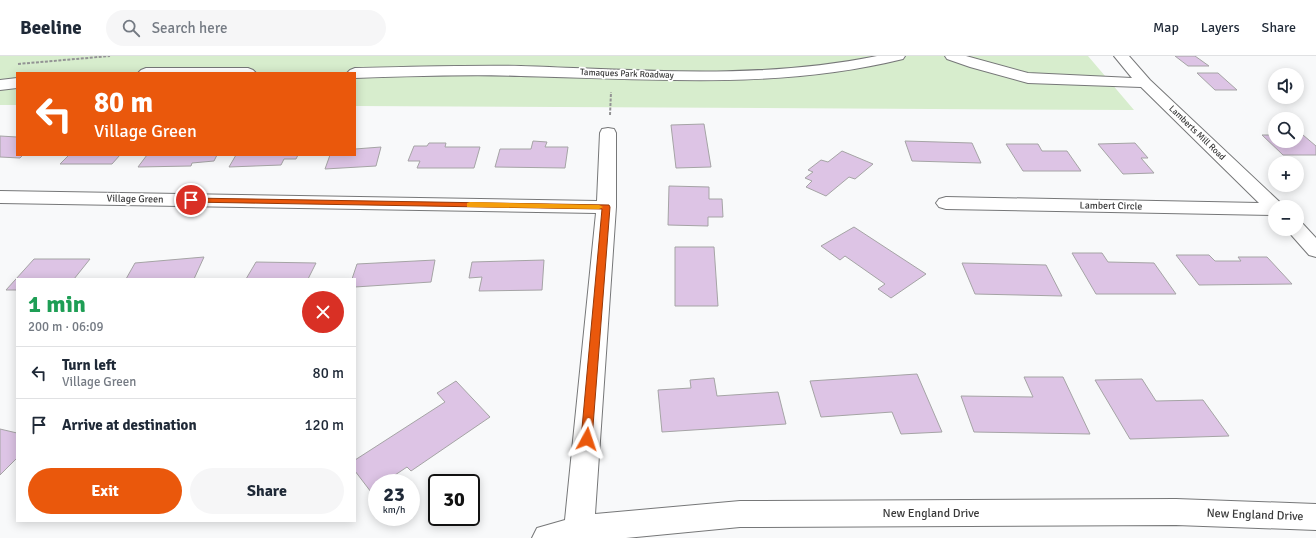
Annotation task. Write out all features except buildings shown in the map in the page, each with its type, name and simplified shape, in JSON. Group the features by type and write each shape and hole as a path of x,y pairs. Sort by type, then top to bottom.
{"street":[{"name":"Tamaques Park Roadway","path":"356,74 520,70 683,76 766,74 813,71 872,63 898,56"},
{"path":"952,56 975,64 1028,78 1145,82"},
{"name":"Lamberts Mill Road","path":"1121,56 1145,82 1268,201"},
{"path":"0,85 16,83"},
{"path":"579,531 606,207 608,133"},
{"name":"Village Green","path":"0,197 606,207"},
{"name":"Lambert Circle","path":"946,203 1268,208"},
{"path":"1303,236 1316,250"},
{"name":"New England Drive","path":"547,538 599,527 740,514 1176,512 1316,517"}],"path":[{"path":"12,64 110,56"},
{"path":"608,133 611,74"}],"green space":[{"path":"0,56 1088,56 1134,110 356,106 356,72 16,72 16,105 0,105"}],"slow traffic":[{"path":"470,205 599,207"}],"route":[{"path":"191,200 606,207 587,439"}]}
